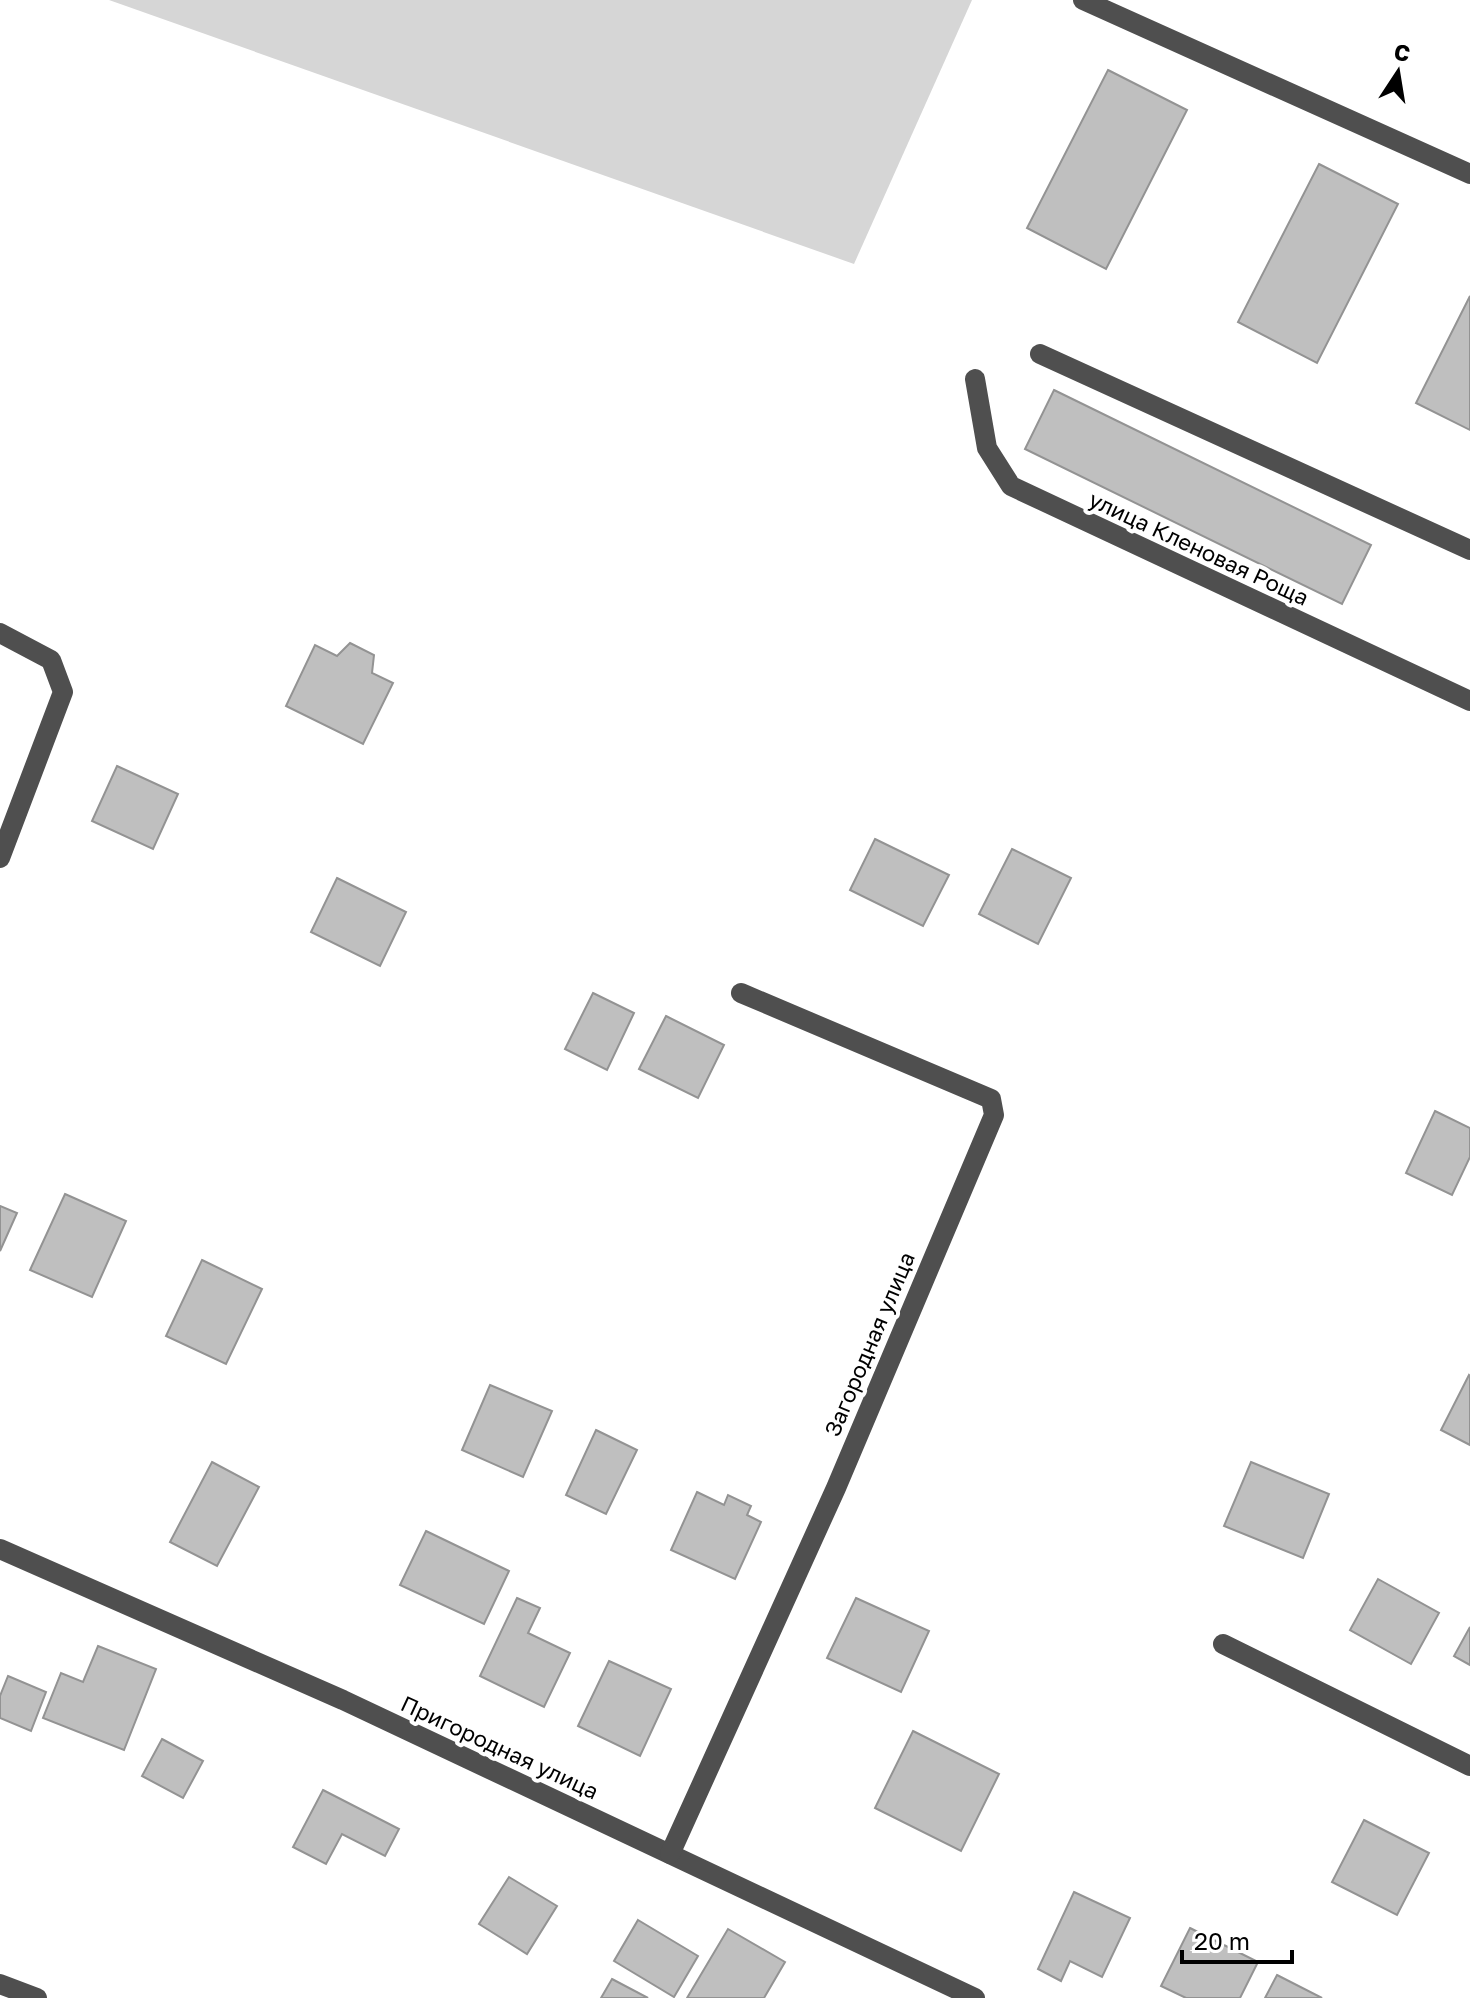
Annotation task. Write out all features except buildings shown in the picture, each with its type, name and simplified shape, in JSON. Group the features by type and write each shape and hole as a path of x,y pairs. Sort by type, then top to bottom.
{"street":[{"path":"1083,0 1470,174"},
{"path":"1040,354 1470,550"},
{"name":"улица Кленовая Роща","path":"975,379 987,448 1011,486 1470,701"},
{"path":"0,633 51,660 63,692 0,858"},
{"name":"Загородная улица","path":"670,1854 836,1488 994,1115 991,1099 741,993"},
{"name":"Пригородная улица","path":"0,1549 343,1700 975,1998"},
{"path":"1223,1644 1470,1766"},
{"path":"0,1984 37,1998"}],"shaded area":[{"path":"109,0 972,0 854,264"}]}
